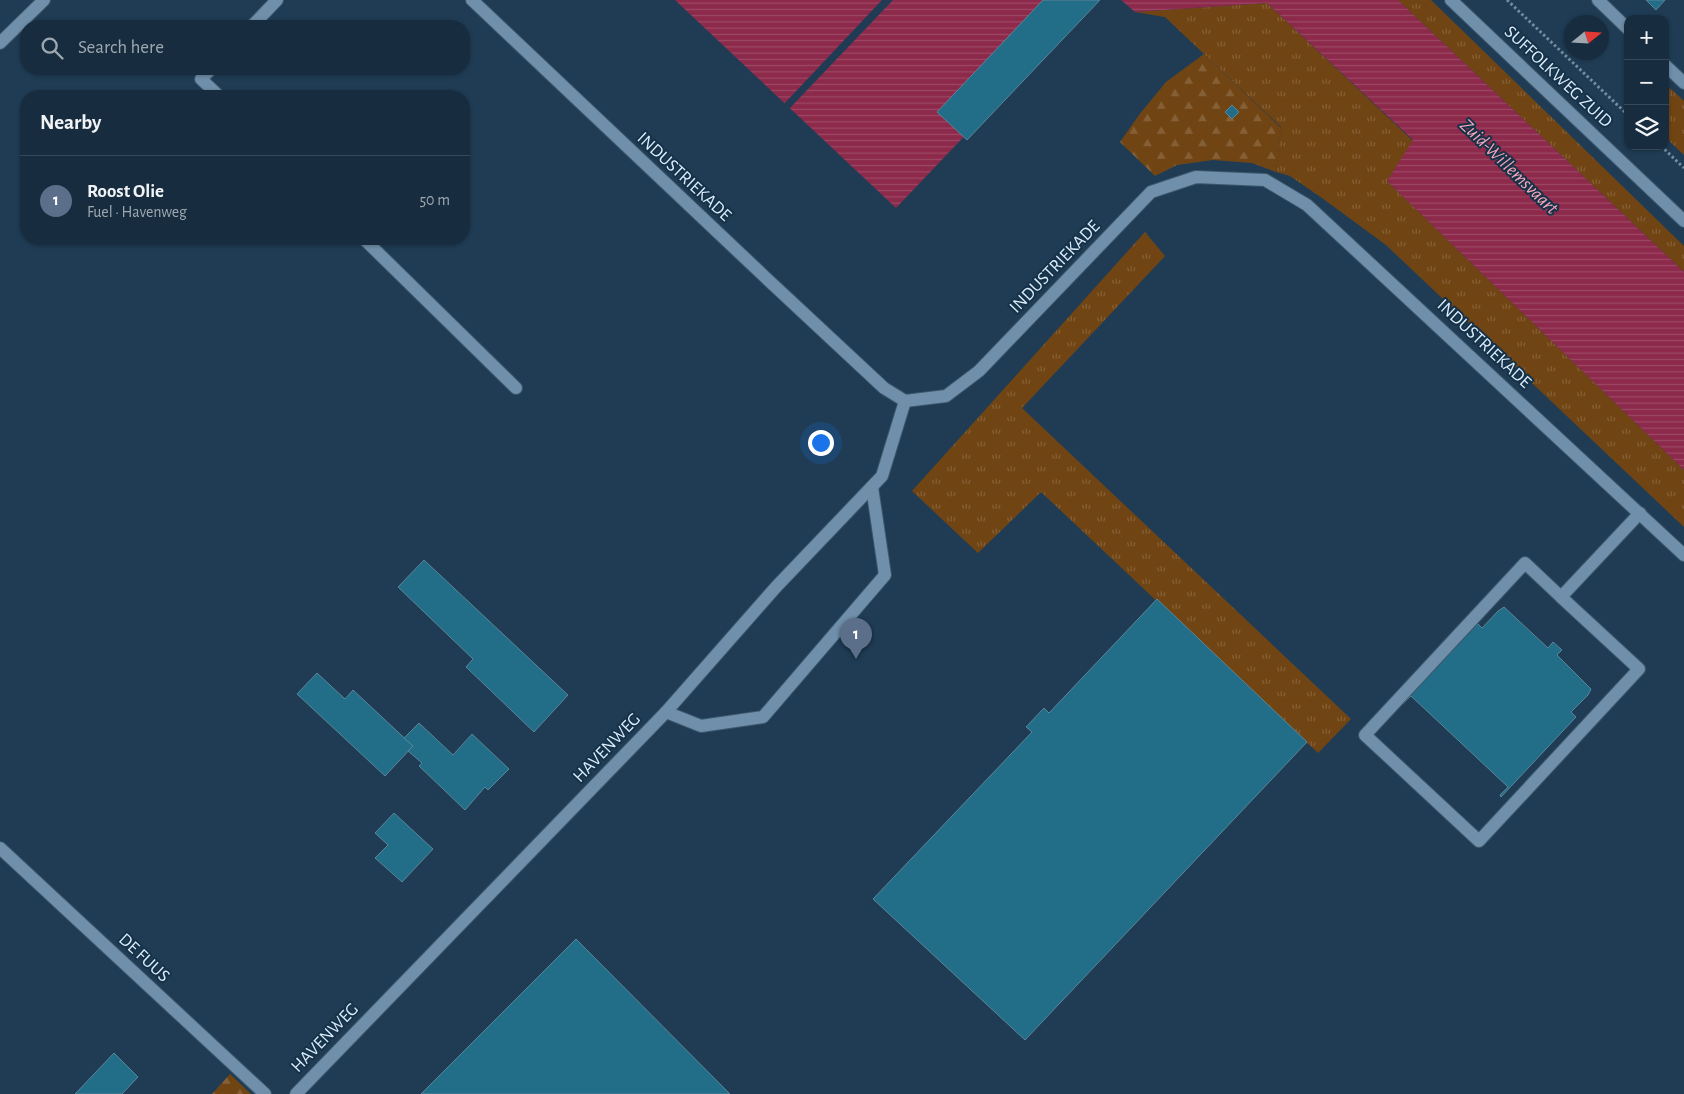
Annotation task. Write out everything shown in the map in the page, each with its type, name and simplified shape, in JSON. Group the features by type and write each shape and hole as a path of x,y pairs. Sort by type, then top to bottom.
{"street":[{"path":"24,20 44,0"},
{"path":"258,20 277,0"},
{"name":"INDUSTRIEKADE","path":"472,0 884,388 905,401 946,396 979,371 1151,192 1196,177 1265,180 1307,204 1684,555"},
{"name":"SUFFOLKWEG ZUID","path":"1451,0 1684,221"},
{"path":"1598,0 1624,25"},
{"path":"0,43 20,23"},
{"path":"1669,69 1684,83"},
{"path":"205,75 201,79 212,90"},
{"path":"370,245 516,388"},
{"name":"HAVENWEG","path":"296,1094 666,712 776,587 882,476 905,401"},
{"path":"666,712 701,726 764,717 885,575 872,487"},
{"path":"1561,596 1640,513"},
{"path":"1525,563 1561,596 1639,668 1479,841 1365,735 1525,563"},
{"name":"DE FUUS","path":"0,848 265,1094"}],"path":[{"name":"SUFFOLKWEG ZUID","path":"1507,0 1624,110"},
{"path":"1665,150 1684,168"}],"green space":[{"path":"1398,0 1431,0 1684,246 1684,272"},
{"path":"1267,3 1413,141 1387,181 1684,470 1684,527 1386,245 1290,176 1276,172 1281,127 1165,17 1135,12"},
{"path":"1204,54 1281,128 1276,172 1252,163 1213,160 1177,165 1155,176 1120,142 1166,82"},
{"path":"1670,88 1684,101 1684,155 1669,141"},
{"path":"1145,232 1165,256 1022,408 1351,719 1318,753 1041,492 978,553 912,491"},
{"path":"230,1074 251,1094 212,1094"}],"water":[{"path":"675,0 1094,0 896,208"},
{"name":"Zuid-Willemsvaart","path":"1121,0 1398,0 1684,272 1684,470 1387,181 1413,140 1267,3 1135,12"}],"pier":[{"path":"882,0 893,0 788,110 783,105"}],"building":[{"path":"1043,0 1100,0 967,140 937,112"},
{"path":"1646,0 1665,0 1656,10"},
{"path":"1232,105 1239,112 1232,119 1225,112"},
{"path":"424,560 568,695 534,732 466,667 473,659 398,587"},
{"path":"1157,599 1307,742 1025,1040 873,899 1032,732 1026,727 1044,708 1049,713"},
{"path":"1504,607 1548,648 1553,642 1562,650 1557,655 1591,689 1588,695 1571,712 1576,717 1501,797 1500,795 1508,787 1411,696 1402,703 1477,623 1482,628"},
{"path":"317,673 345,699 353,690 413,746 385,776 297,694"},
{"path":"419,723 453,755 472,734 509,769 488,790 485,787 465,810 419,766 422,763 408,751 413,746 404,738"},
{"path":"394,813 433,849 402,882 375,858 388,845 375,833"},
{"path":"576,939 730,1094 421,1094"},
{"path":"114,1053 138,1077 122,1094 75,1094"}],"place":[{"name":"Roost Olie","path":"856,659"}]}
